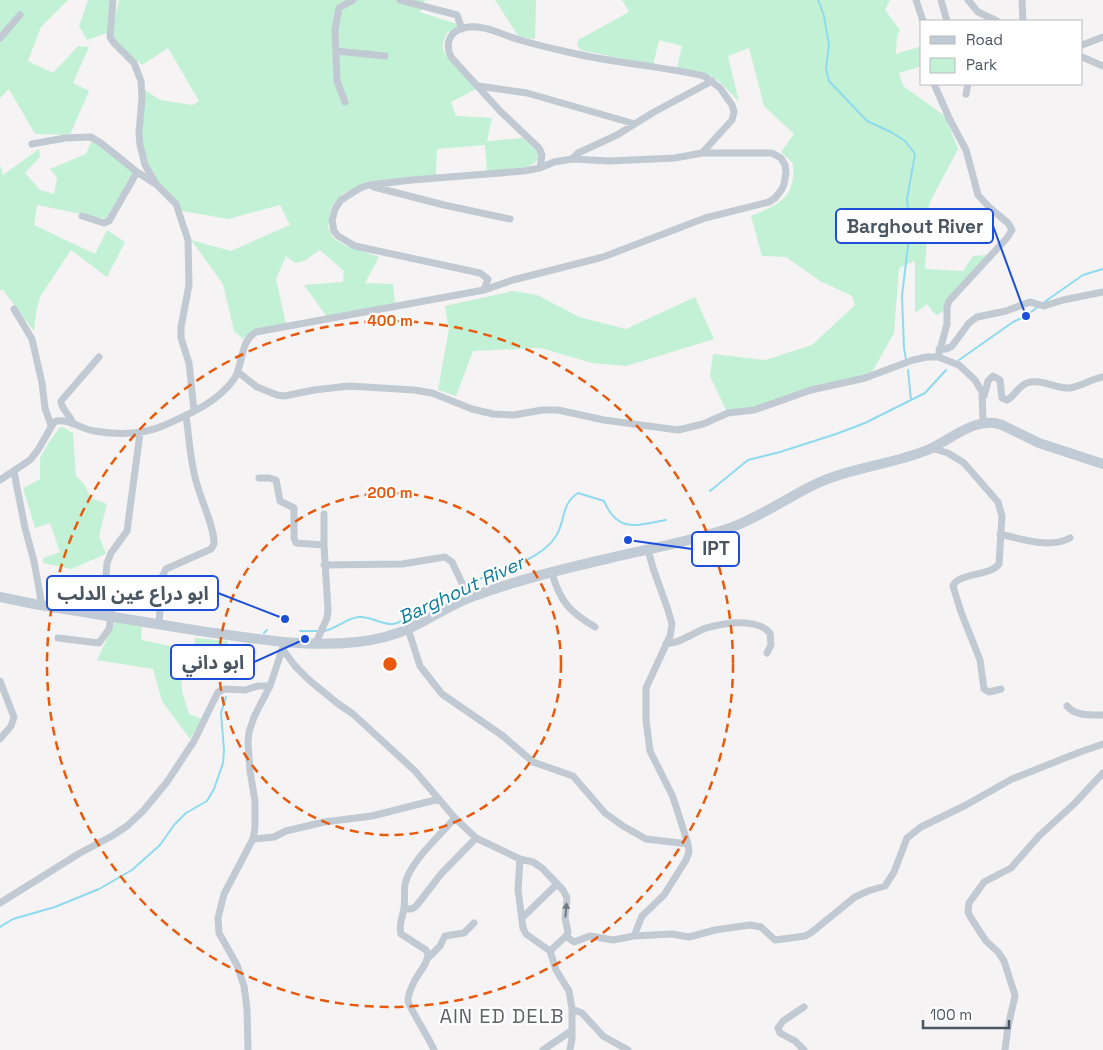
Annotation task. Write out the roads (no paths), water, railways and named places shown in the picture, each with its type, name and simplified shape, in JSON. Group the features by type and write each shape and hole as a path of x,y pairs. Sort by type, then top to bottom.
{"main road":[{"path":"0,597 42,606 283,646 317,641 357,642 383,638 408,630 467,594 666,547 731,527 755,518 821,482 840,475 906,458 932,448 983,422 996,423 1039,443 1103,464"}],"street":[{"path":"113,0 110,37 134,63 139,74 142,98 139,133 140,145 145,165 156,184"},
{"path":"345,102 337,81 335,30 339,8 353,0"},
{"path":"400,0 457,15 462,28"},
{"path":"916,0 923,20"},
{"path":"941,0 947,20"},
{"path":"968,0 978,12 995,20"},
{"path":"1022,0 1023,20"},
{"path":"0,38 20,15"},
{"path":"540,168 542,155 539,148 501,112 454,61 448,48 449,38 455,32 468,27 484,28 574,54 698,75 712,81 728,97 734,112 732,120 702,153"},
{"path":"1083,45 1103,36"},
{"path":"336,51 385,56"},
{"path":"1083,57 1103,66"},
{"path":"572,159 578,153 617,135 670,102 712,81"},
{"path":"934,85 966,150 976,192 990,208 1008,223 1012,230 1007,238 949,301 947,324 938,357"},
{"path":"966,94 968,85"},
{"path":"478,86 527,93 635,124"},
{"path":"487,95 494,88"},
{"path":"32,144 65,138 91,137 136,172 156,184 180,210 188,240 188,285 181,338 189,363 194,411"},
{"path":"0,480 30,460 44,440 51,425 62,420 95,431 140,433 164,426 212,401 223,391 238,372 245,343 256,332 484,290 513,280 603,257 705,218 763,204 774,198 784,184 785,165 781,158 775,154 702,153 653,159 609,161 572,159 558,161 524,172 369,185 353,191 338,204 332,221 334,231 338,236 351,244 480,273 488,279 484,290"},
{"path":"82,216 104,223 109,221 136,172"},
{"path":"369,185 444,205 510,219"},
{"path":"939,349 952,346 969,323 977,317 1032,303 1042,306 1061,300 1103,292"},
{"path":"14,309 32,340 42,383 45,408 51,425"},
{"path":"238,372 257,387 284,396 348,386 414,390 432,393 487,413 514,415 542,410 558,410 604,420 678,430 704,424 728,413 754,410 811,390 865,378 928,356 938,357 959,365 970,374 981,389 983,422"},
{"path":"74,424 72,418 62,408 61,401 99,357"},
{"path":"983,402 988,382 993,376 997,377 1000,381 1002,398 1005,400 1012,397 1023,385 1032,382 1038,381 1068,388 1103,377"},
{"path":"159,625 161,586 164,572 172,565 211,549 214,544 191,461 186,415"},
{"path":"58,638 99,643 109,629 112,617 106,576 107,563 111,553 127,531 140,433"},
{"path":"932,448 948,453 964,463 998,502 1002,516 1000,561 998,567 958,580 954,584 954,588 961,612 980,660 984,689 989,692 1001,689"},
{"path":"14,472 42,606"},
{"path":"259,478 276,480 280,501 294,507 294,538 296,543 324,545"},
{"path":"317,641 328,610 324,565 324,514"},
{"path":"1000,534 1035,542 1052,543 1070,538"},
{"path":"634,936 642,916 664,895 689,852 673,797 650,752 646,720 646,688 671,631 671,618 648,550"},
{"path":"324,565 402,564 445,558 452,562 467,594"},
{"path":"552,573 558,591 568,608 595,627"},
{"path":"666,644 680,641 709,627 729,624 753,624 764,628 770,633 771,645 767,653"},
{"path":"408,630 420,666 442,694 503,736 533,762 573,776 605,813 623,826 646,839 688,844"},
{"path":"248,1050 248,1009 244,986 236,965 219,933 218,918 224,894 253,839 255,801 250,771 249,732 254,717 270,686 283,646"},
{"path":"283,646 294,666 380,737 415,771 455,818 476,838 520,859 533,862 542,868 563,890 567,898 565,918 568,929 566,936 550,951"},
{"path":"0,681 14,717 11,726 0,739"},
{"path":"0,904 80,853 112,836 143,812 168,780 194,741 218,692 225,689 245,690 258,686 270,686"},
{"path":"1067,706 1080,714 1103,715"},
{"path":"566,936 574,942 590,936 612,940 634,936 672,934 689,937 715,930 750,926 761,927 774,940 808,935 851,899 859,894 885,886 894,872 907,838 921,827 966,805 1012,779 1103,744"},
{"path":"1005,1050 1015,996 1014,989 1006,972 1004,961 974,925 968,912 969,903 984,882 1011,868 1039,836 1082,797 1103,773"},
{"path":"253,839 274,837 286,831 306,828 324,822 372,816 439,799"},
{"path":"428,957 426,950 402,934 400,924 404,907 405,885 408,876 418,861 455,818"},
{"path":"404,907 410,910 417,906 440,874 476,838"},
{"path":"520,859 518,890 523,928 526,934 550,951 556,970 569,990 572,1010 570,1050"},
{"path":"522,917 557,884"},
{"path":"434,1050 408,1000 415,980 428,957 440,946 445,936 464,933 474,923"},
{"path":"804,1007 784,1021 778,1028 780,1033 795,1040 804,1050"},
{"path":"572,1010 582,1013 603,1036 628,1050"},
{"path":"543,1050 571,1031"}],"waterway":[{"path":"818,0 824,16 829,45 826,69 829,81 867,121 905,141 915,154 907,199 910,229 902,296 906,359"},
{"name":"Barghout River","path":"1043,303 1083,275 1103,269"},
{"name":"Barghout River","path":"959,360 1039,306"},
{"path":"908,370 911,400"},
{"name":"Barghout River","path":"710,491 748,460 836,434 865,423 925,393 946,370"},
{"name":"Barghout River","path":"465,585 527,560 548,545 559,530 568,503 578,493 604,501 609,511 622,523 637,525 666,520"},
{"name":"Barghout River","path":"324,631 359,617 393,624 417,614 461,587"},
{"name":"Barghout River","path":"264,633 267,630"},
{"name":"Barghout River","path":"300,631 319,631"},
{"name":"Barghout River","path":"0,927 13,919 55,907 99,889 132,870 160,845 174,825 186,813 207,801 214,789 223,763 224,750 221,713 226,697"}],"place":[{"name":"Barghout River","path":"1026,316"},
{"name":"IPT","path":"628,540"},
{"name":"ابو دراع عين الدلب","path":"285,619"},
{"name":"ابو داني","path":"305,639"}],"district":[{"name":"AIN ED DELB","path":"502,1016"}]}
